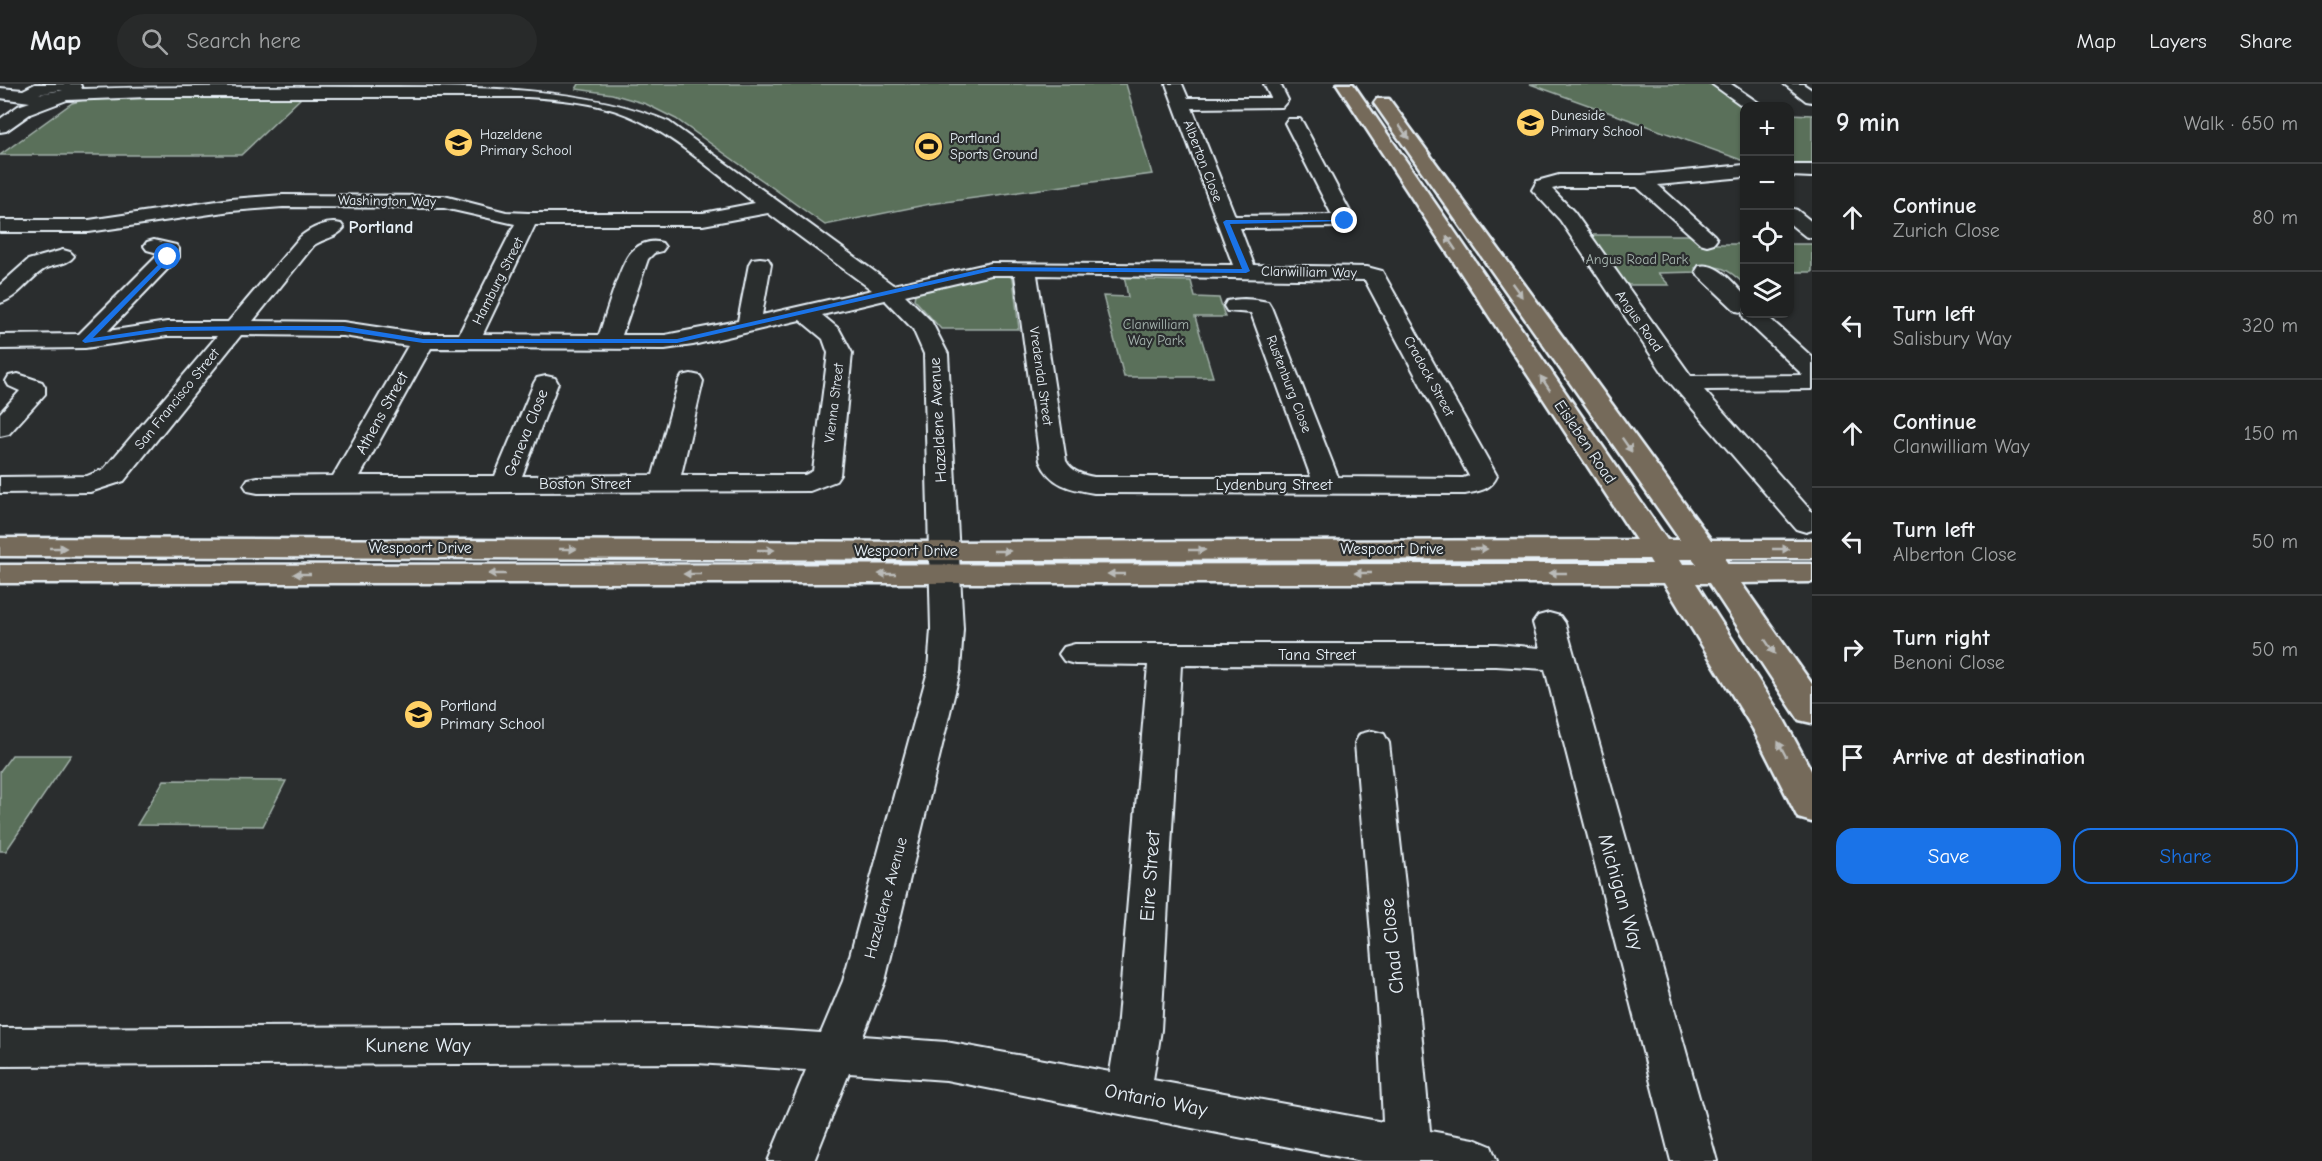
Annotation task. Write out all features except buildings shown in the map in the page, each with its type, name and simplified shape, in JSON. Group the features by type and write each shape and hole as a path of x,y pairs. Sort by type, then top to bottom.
{"main road":[{"name":"Eisleben Road","path":"1345,84 1688,561 1812,711"},
{"name":"Eisleben Road","path":"1370,84 1688,561 1749,691 1812,808"},
{"name":"Wespoort Drive","path":"1688,561 1809,536"},
{"name":"Wespoort Drive","path":"0,547 944,563"},
{"name":"Wespoort Drive","path":"0,574 944,563 1688,561 1812,573"}],"street":[{"name":"Alberton Close","path":"1174,84 1246,271"},
{"path":"1181,103 1276,103 1280,100 1272,84"},
{"path":"1720,84 1749,102"},
{"path":"1792,84 1812,97"},
{"name":"Hazeldene Avenue","path":"0,92 430,88 552,94 590,99 627,108 663,126 772,206 890,293 923,326 936,354 947,650 939,693 864,981 791,1161"},
{"path":"0,127 50,92"},
{"path":"1226,222 1345,221 1294,123"},
{"path":"1794,171 1812,171"},
{"name":"Angus Road","path":"1740,174 1642,181 1558,181 1548,183 1542,190 1567,216 1683,383 1809,536"},
{"path":"1642,181 1707,239"},
{"name":"Washington Way","path":"0,226 89,226 231,205 283,201 444,202 506,218 528,219 703,219 772,206"},
{"path":"1794,217 1812,232"},
{"name":"Hamburg Street","path":"467,342 528,219"},
{"name":"San Francisco Street","path":"0,485 90,484 105,480 120,470 307,241 316,234 334,228"},
{"path":"85,341 168,257 169,249 154,246"},
{"path":"608,342 638,256 647,249 655,247"},
{"path":"0,296 36,266 63,256"},
{"path":"749,325 760,264"},
{"name":"Vredendal Street","path":"1025,268 1053,461 1060,473 1067,478"},
{"name":"Clanwilliam Way","path":"0,342 85,341 167,329 235,328 343,329 423,341 677,341 991,269 1370,274"},
{"path":"1707,271 1740,302"},
{"name":"Cradock Street","path":"1370,274 1374,276 1483,476 1481,481"},
{"name":"Rustenburg Close","path":"1235,306 1260,307 1327,484"},
{"name":"Vienna Street","path":"803,312 834,337 839,344 840,353 826,476"},
{"path":"1756,318 1812,370"},
{"name":"Athens Street","path":"342,484 423,341"},
{"path":"0,428 32,394 33,387 18,381"},
{"path":"664,483 691,381"},
{"path":"1683,383 1812,382"},
{"name":"Geneva Close","path":"505,484 546,383"},
{"name":"Boston Street","path":"258,485 802,484 826,476"},
{"name":"Lydenburg Street","path":"1067,478 1094,484 1465,486 1481,481"},
{"name":"Michigan Way","path":"1549,623 1694,1161"},
{"name":"Tana Street","path":"1075,654 1496,655 1559,660"},
{"name":"Eire Street","path":"1128,1095 1139,1030 1165,656"},
{"name":"Chad Close","path":"1372,743 1399,1018 1408,1149"},
{"name":"Kunene Way","path":"0,1047 697,1044 835,1053"},
{"name":"Ontario Way","path":"835,1053 946,1061 1474,1161"}],"green space":[{"name":"Portland Sports Ground","path":"579,84 1126,84 1152,174 930,204 825,225 676,119 646,104 612,94 576,89"},
{"path":"1530,84 1713,84 1740,103 1740,160"},
{"path":"91,98 301,98 241,155 0,155 72,103"},
{"path":"1794,114 1812,115 1812,168 1794,168"},
{"name":"Angus Road Park","path":"1590,235 1692,235 1703,244 1740,244 1740,280 1733,274 1718,267 1697,267 1695,268 1698,272 1658,273 1669,285 1624,283"},
{"path":"1794,244 1812,244 1812,272 1794,272"},
{"path":"995,274 1005,274 1013,278 1019,329 941,329 914,299 915,294 922,291"},
{"name":"Clanwilliam Way Park","path":"1124,275 1140,275 1147,280 1191,281 1195,297 1219,298 1225,317 1195,317 1213,377 1124,377 1103,296 1128,297"},
{"path":"12,755 71,755 6,851 0,851 0,771"},
{"path":"164,780 286,781 263,826 137,825"}],"place":[{"name":"Duneside Primary School","path":"1530,123"},
{"name":"Hazeldene Primary School","path":"459,142"},
{"name":"Portland Sports Ground","path":"929,146"},
{"name":"Portland Primary School","path":"419,715"}],"district":[{"name":"Portland","path":"381,227"}],"route":[{"path":"168,257 85,341 167,329 284,328 343,329 423,341 677,341 991,269 1246,271 1226,222 1340,223 1345,221"}]}
